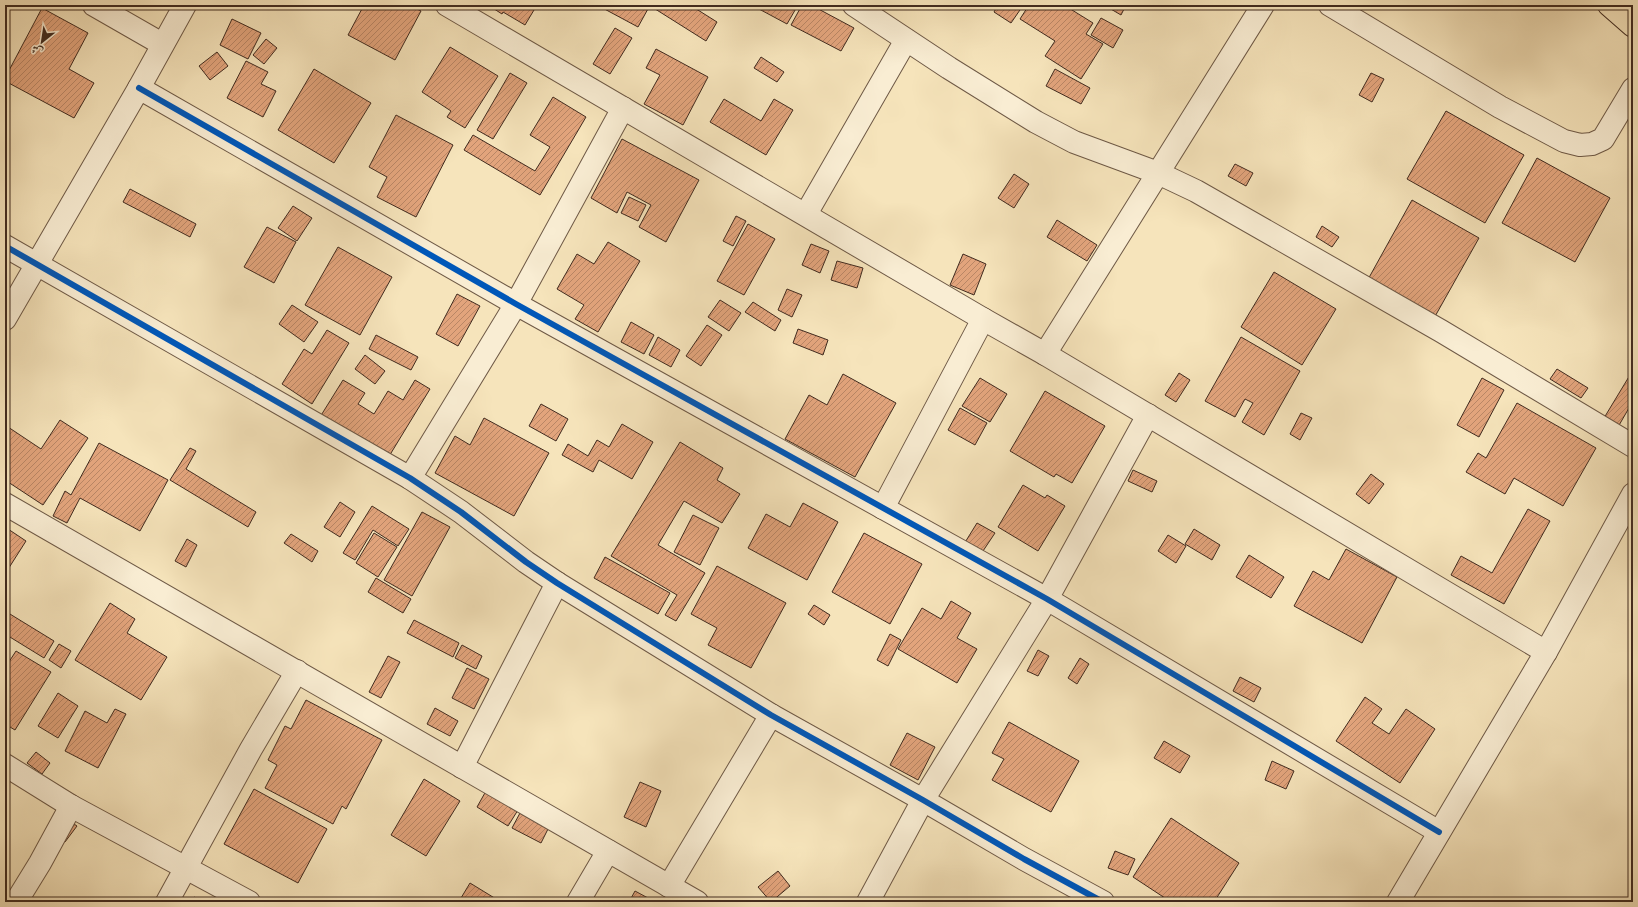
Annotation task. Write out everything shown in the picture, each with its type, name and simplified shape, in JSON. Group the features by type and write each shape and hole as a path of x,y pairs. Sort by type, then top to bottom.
{"highway":[{"path":"1609,5 1633,26"}],"street":[{"path":"94,5 162,44"},
{"path":"5,319 139,88 162,44 185,5"},
{"path":"448,5 1045,354 1546,652"},
{"path":"854,5 906,40 1036,122 1074,142 1158,173 1196,191 1434,327 1633,446"},
{"path":"1045,354 1263,5"},
{"path":"1330,5 1500,107 1564,141 1580,145 1592,144 1603,139 1633,89"},
{"path":"806,214 906,40"},
{"path":"139,88 516,304 1047,599 1439,832"},
{"path":"410,478 516,304 623,108"},
{"path":"5,246 410,478 461,512 520,557 557,582 771,715 923,800 1024,859 1103,902"},
{"path":"883,508 983,319"},
{"path":"868,902 923,800 1047,599 1148,415"},
{"path":"1398,902 1546,652 1633,494"},
{"path":"5,504 697,902"},
{"path":"462,767 557,582"},
{"path":"167,902 251,749 297,671"},
{"path":"669,886 771,715"},
{"path":"5,765 71,806 249,902"},
{"path":"16,902 40,863 71,806"},
{"path":"578,902 608,851"}],"building":[{"path":"364,5 409,5 421,11 395,60 348,35"},
{"path":"488,5 537,5 525,25 503,12 502,14"},
{"path":"597,5 645,5 649,7 638,27"},
{"path":"653,5 690,5 717,22 706,41 652,7"},
{"path":"761,5 798,5 787,24 759,9"},
{"path":"802,5 811,5 854,28 841,51 791,25"},
{"path":"998,5 1019,5 1022,7 1011,23 994,12"},
{"path":"1029,5 1064,5 1093,23 1086,34 1103,44 1081,79 1045,56 1055,41 1020,19"},
{"path":"1104,5 1126,5 1121,15"},
{"path":"42,8 88,33 69,69 94,83 74,118 5,81 5,78"},
{"path":"1101,18 1123,30 1113,48 1091,35"},
{"path":"232,19 261,33 248,59 220,45"},
{"path":"615,28 632,38 610,74 593,64"},
{"path":"266,39 277,48 264,64 253,55"},
{"path":"450,47 498,76 465,128 447,117 451,111 422,92"},
{"path":"656,49 708,77 683,125 644,104 660,75 646,68"},
{"path":"217,52 228,66 210,80 199,66"},
{"path":"761,57 784,72 777,82 754,68"},
{"path":"246,61 268,72 261,84 276,91 263,117 227,98"},
{"path":"314,69 371,103 334,163 278,130"},
{"path":"1055,69 1090,88 1081,104 1046,86"},
{"path":"510,73 527,83 493,139 477,130"},
{"path":"1371,73 1384,79 1372,102 1359,95"},
{"path":"553,97 586,117 540,195 464,150 473,135 535,171 550,147 530,135"},
{"path":"724,99 761,121 774,99 793,110 766,155 710,122"},
{"path":"1446,111 1524,155 1485,223 1407,179"},
{"path":"396,115 453,145 416,217 377,197 387,177 369,167"},
{"path":"622,139 699,180 666,242 639,227 651,205 627,192 617,213 591,198"},
{"path":"1537,158 1610,198 1575,262 1502,223"},
{"path":"1235,164 1253,173 1246,186 1228,176"},
{"path":"1014,174 1029,184 1014,208 998,198"},
{"path":"130,189 196,224 190,237 123,202"},
{"path":"629,197 646,205 638,221 621,213"},
{"path":"1412,200 1479,238 1433,320 1366,283"},
{"path":"293,206 312,218 297,241 278,228"},
{"path":"736,216 746,221 733,246 723,241"},
{"path":"1057,220 1097,245 1087,261 1047,237"},
{"path":"748,224 775,239 744,295 717,281"},
{"path":"1322,226 1339,237 1332,247 1316,237"},
{"path":"267,227 296,242 274,283 244,267"},
{"path":"608,242 640,261 598,332 575,319 584,305 557,289 577,254 594,264"},
{"path":"811,244 829,251 820,273 802,265"},
{"path":"338,247 392,277 360,335 305,305"},
{"path":"963,254 986,264 974,295 950,285"},
{"path":"837,261 863,268 857,288 831,280"},
{"path":"1274,272 1336,309 1302,365 1241,327"},
{"path":"787,289 802,295 792,317 778,310"},
{"path":"457,294 480,306 458,346 436,334"},
{"path":"720,300 741,313 729,331 708,317"},
{"path":"753,302 781,320 775,331 745,312"},
{"path":"292,305 318,322 304,342 279,324"},
{"path":"631,322 654,335 644,354 621,342"},
{"path":"707,325 722,335 701,366 686,356"},
{"path":"798,329 828,340 823,355 793,343"},
{"path":"327,330 349,343 312,404 282,384 304,349 312,354"},
{"path":"376,335 418,357 411,370 369,349"},
{"path":"658,337 680,350 671,367 649,355"},
{"path":"1241,337 1300,371 1264,435 1242,422 1253,403 1245,399 1235,417 1205,401"},
{"path":"365,355 385,371 375,384 355,369"},
{"path":"1557,369 1588,388 1581,398 1550,379"},
{"path":"1633,370 1633,401 1618,427 1604,418"},
{"path":"1179,373 1190,380 1176,402 1165,395"},
{"path":"843,374 896,403 855,477 785,439 809,395 827,405"},
{"path":"980,378 1007,394 990,422 962,406"},
{"path":"1482,378 1504,390 1479,437 1457,425"},
{"path":"343,380 365,393 358,404 374,414 388,391 403,400 415,380 430,389 388,458 320,417"},
{"path":"1045,391 1105,426 1072,483 1056,474 1054,477 1010,451"},
{"path":"1517,403 1596,448 1563,506 1514,478 1505,494 1466,472 1478,453 1486,458"},
{"path":"541,404 568,419 556,441 529,426"},
{"path":"960,408 987,423 975,445 948,430"},
{"path":"1301,413 1312,418 1300,440 1290,434"},
{"path":"484,418 549,453 514,516 435,473 455,436 470,445"},
{"path":"60,420 88,438 43,505 5,480 5,425 41,449"},
{"path":"622,424 653,442 632,479 599,460 593,472 562,455 568,444 588,456 597,440 609,447"},
{"path":"680,442 723,468 717,480 740,494 722,523 684,501 658,545 705,573 676,621 665,615 677,595 611,556"},
{"path":"99,443 168,480 140,531 80,498 67,523 53,516 65,491 71,495"},
{"path":"190,448 196,451 186,469 256,512 248,527 170,480"},
{"path":"1133,470 1157,481 1152,492 1128,481"},
{"path":"1371,474 1384,484 1369,504 1356,494"},
{"path":"1023,485 1045,498 1047,495 1065,506 1038,551 998,527"},
{"path":"340,502 355,512 340,537 324,527"},
{"path":"803,503 838,522 807,580 748,548 766,514 790,527"},
{"path":"372,506 409,529 398,546 373,530 355,560 343,553"},
{"path":"1528,509 1550,521 1504,604 1451,575 1461,556 1492,573"},
{"path":"422,512 450,527 412,596 384,580"},
{"path":"693,515 719,528 700,565 674,552"},
{"path":"977,523 995,533 981,554 964,544"},
{"path":"5,527 26,541 5,574"},
{"path":"1194,529 1220,545 1212,560 1185,544"},
{"path":"374,533 397,547 378,577 356,563"},
{"path":"864,533 922,564 890,624 832,592"},
{"path":"291,534 318,551 312,562 284,543"},
{"path":"1168,535 1186,546 1176,563 1158,551"},
{"path":"187,539 197,545 186,567 175,561"},
{"path":"1346,549 1397,577 1362,643 1294,606 1313,571 1329,580"},
{"path":"1249,555 1284,577 1271,598 1236,577"},
{"path":"605,557 670,593 658,614 594,578"},
{"path":"717,566 786,603 751,668 708,645 717,628 691,614"},
{"path":"376,578 411,599 403,613 368,592"},
{"path":"951,601 971,613 957,638 977,649 957,683 898,649 922,608 941,619"},
{"path":"110,603 135,619 127,633 167,657 141,700 75,660"},
{"path":"814,605 830,615 824,625 808,614"},
{"path":"5,611 54,641 44,658 5,634"},
{"path":"414,620 459,643 453,657 407,633"},
{"path":"890,634 901,640 888,666 877,660"},
{"path":"59,644 71,651 61,668 49,660"},
{"path":"462,645 482,656 476,669 455,658"},
{"path":"1038,650 1049,656 1038,676 1027,671"},
{"path":"16,651 51,672 15,730 5,724 5,668"},
{"path":"388,656 400,662 381,698 369,692"},
{"path":"1080,658 1089,664 1077,684 1068,678"},
{"path":"467,668 489,679 474,709 452,698"},
{"path":"1240,677 1261,688 1254,702 1233,691"},
{"path":"58,693 78,706 58,738 38,726"},
{"path":"1365,697 1382,709 1372,723 1389,734 1406,709 1435,729 1400,783 1336,741"},
{"path":"306,700 382,740 346,809 342,806 333,824 265,788 277,765 268,760 285,726 291,729"},
{"path":"435,708 458,721 450,736 427,724"},
{"path":"115,709 126,714 98,768 65,751 85,711 107,723"},
{"path":"1009,722 1079,761 1051,812 992,780 1004,759 992,753"},
{"path":"907,733 935,747 918,780 890,765"},
{"path":"1164,741 1190,756 1180,773 1154,758"},
{"path":"36,752 50,763 42,774 27,763"},
{"path":"1272,761 1294,771 1286,789 1265,780"},
{"path":"424,779 460,801 426,856 391,835"},
{"path":"640,782 661,791 646,827 624,817"},
{"path":"254,789 327,829 298,883 224,844"},
{"path":"486,791 518,810 508,826 477,807"},
{"path":"520,813 549,827 541,843 512,828"},
{"path":"65,818 77,826 65,842 54,835"},
{"path":"1171,818 1239,863 1214,902 1195,902 1191,899 1189,902 1171,902 1133,877"},
{"path":"1115,851 1135,859 1128,875 1108,868"},
{"path":"778,871 790,886 771,902 758,887"},
{"path":"470,883 501,902 467,902 461,898"},
{"path":"635,891 648,898 646,902 629,902"},
{"path":"194,897 204,902 191,902"}],"cycle path":[{"path":"139,88 516,304 1047,599 1439,832"},
{"path":"5,246 410,478 461,512 526,562 557,583 771,715 923,800 1024,859 1103,902"}]}
